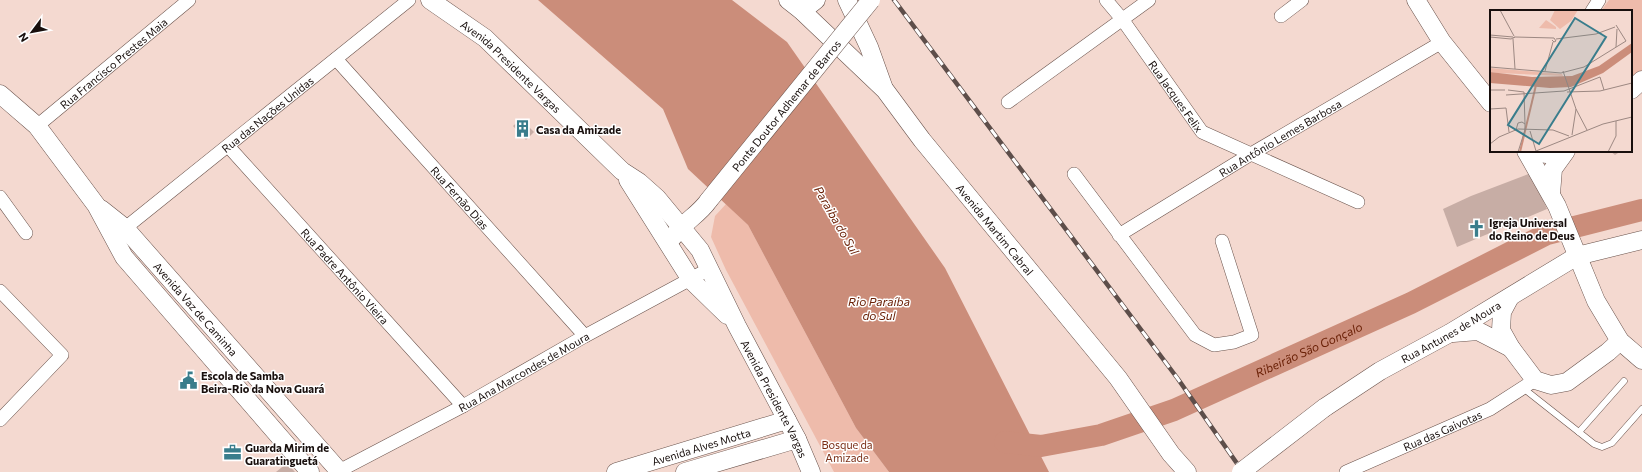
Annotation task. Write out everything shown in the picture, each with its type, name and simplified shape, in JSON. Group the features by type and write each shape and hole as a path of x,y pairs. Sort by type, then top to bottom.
{"street":[{"name":"Rua Francisco Prestes Maia","path":"37,126 189,0"},
{"name":"Rua das Nações Unidas","path":"119,233 409,0"},
{"name":"Avenida Presidente Vargas","path":"430,0 485,38 622,171 639,182 657,198 700,250 737,326 797,439 811,472"},
{"name":"Avenida Martim Cabral","path":"788,0 885,90 922,140 1118,378 1171,454 1187,472"},
{"path":"802,12 816,0"},
{"path":"847,0 869,47 885,90"},
{"name":"Ponte Doutor Adhemar de Barros","path":"680,226 706,205 871,0"},
{"name":"Rua Jacques Felix","path":"1106,0 1122,19 1202,132 1358,202"},
{"path":"1008,102 1149,0"},
{"path":"1281,16 1302,0"},
{"path":"1416,0 1442,42 1490,102"},
{"path":"1593,10 1599,0"},
{"name":"Rua Antônio Lemes Barbosa","path":"1119,235 1251,154 1442,42"},
{"name":"Rua Fernão Dias","path":"336,59 585,336"},
{"path":"1632,89 1642,80"},
{"name":"Avenida Vaz de Caminha","path":"0,94 37,126 96,205 119,233 338,472"},
{"name":"Rua Padre Antônio Vieira","path":"228,146 463,406"},
{"path":"1527,152 1554,200 1614,346 1642,359"},
{"path":"1543,152 1546,154 1565,152"},
{"path":"1554,200 1553,169 1565,152"},
{"name":"Avenida Presidente Vargas","path":"622,171 691,280 737,326"},
{"path":"1074,174 1194,335 1214,345 1234,342 1252,335 1222,241"},
{"path":"0,197 26,233"},
{"path":"700,250 706,205"},
{"path":"668,244 680,226"},
{"name":"Avenida Vaz de Caminha","path":"119,233 124,257 310,472"},
{"name":"Rua Antunes de Moura","path":"1241,472 1324,408 1380,371 1450,333 1557,269 1574,249 1642,240"},
{"name":"Rua Ana Marcondes de Moura","path":"338,472 463,406 585,336 709,269"},
{"path":"1557,269 1567,271 1582,282 1596,301"},
{"path":"0,291 62,354 0,420"},
{"path":"1510,297 1502,312 1502,330 1529,384 1551,385 1566,382 1614,346"},
{"path":"1450,333 1478,331 1511,348"},
{"name":"Rua das Gaivotas","path":"1346,472 1490,409 1529,384"},
{"name":"Avenida Alves Motta","path":"616,472 787,420"},
{"name":"Avenida Alves Motta","path":"685,472 797,439"}],"lane":[{"path":"1579,432 1624,381"},
{"path":"1529,384 1579,432 1594,444 1602,447 1612,443 1642,408"}],"green space":[{"path":"1609,0 1642,0 1642,70 1632,79 1632,10 1602,10"},
{"name":"Bosque da Amizade","path":"726,204 748,225 856,428 889,472 834,472 726,270 711,237 715,216"}],"water":[{"name":"Rio Paraíba do Sul","path":"538,0 732,0 787,42 945,268 1049,472 889,472 856,428 748,225 688,169 663,109"}],"building":[{"name":"Casa da Amizade","path":"521,119 534,132 526,140 513,126"},
{"path":"1611,152 1620,152 1615,155"},
{"name":"Igreja Universal do Reino de Deus","path":"1531,173 1547,209 1457,247 1443,209 1471,196"},
{"path":"287,463 295,472 276,472"}],"waterway":[{"name":"Ribeirão São Gonçalo","path":"1005,442 1041,446 1101,435 1174,410 1411,303 1547,234 1642,210"}],"railway":[{"path":"894,0 1178,379 1243,472"}],"place":[{"name":"Casa da Amizade","path":"523,129"},
{"name":"Igreja Universal do Reino de Deus","path":"1476,228"},
{"name":"Escola de Samba Beira-Rio da Nova Guará","path":"188,381"},
{"name":"Guarda Mirim de Guaratinguetá","path":"232,453"}],"water label":[{"name":"Paraiba do Sul","path":"837,220"}]}
